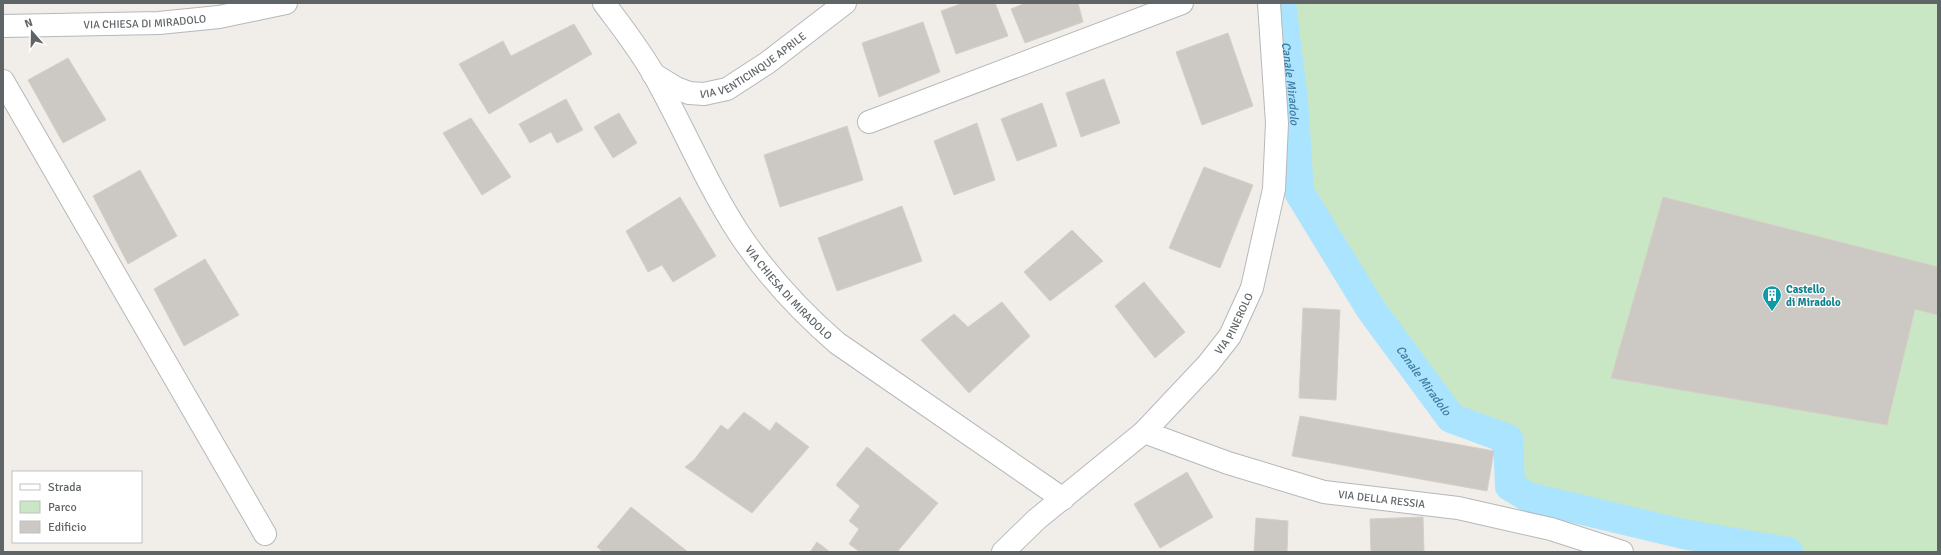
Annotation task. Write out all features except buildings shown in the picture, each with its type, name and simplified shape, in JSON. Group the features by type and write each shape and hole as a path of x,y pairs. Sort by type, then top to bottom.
{"street":[{"name":"VIA CHIESA DI MIRADOLO","path":"3,26 160,23 219,17 286,3"},
{"name":"VIA CHIESA DI MIRADOLO","path":"604,3 653,74 717,195 740,235 765,268 809,319 837,343 1063,499"},
{"name":"VIA VENTICINQUE APRILE","path":"653,74 676,88 689,93 704,94 727,89 766,63 845,3"},
{"path":"868,122 1182,3"},
{"name":"VIA PINEROLO","path":"1003,552 1037,519 1144,432 1208,364 1226,342 1252,288 1274,189 1277,123 1270,3"},
{"path":"3,82 265,534"},
{"name":"VIA DELLA RESSIA","path":"1144,432 1228,463 1324,492 1458,508 1551,530 1622,552"}],"green space":[{"name":"Castello di Miradolo","path":"1291,3 1938,3 1938,552 1767,552 1524,487 1436,384 1358,275 1305,188"}],"waterway":[{"name":"Canale Miradolo","path":"1281,3 1293,100 1299,192 1370,308 1451,418 1508,439 1510,486 1528,497 1683,534 1788,552"}],"place":[{"name":"Castello di Miradolo","path":"1772,312"}]}
